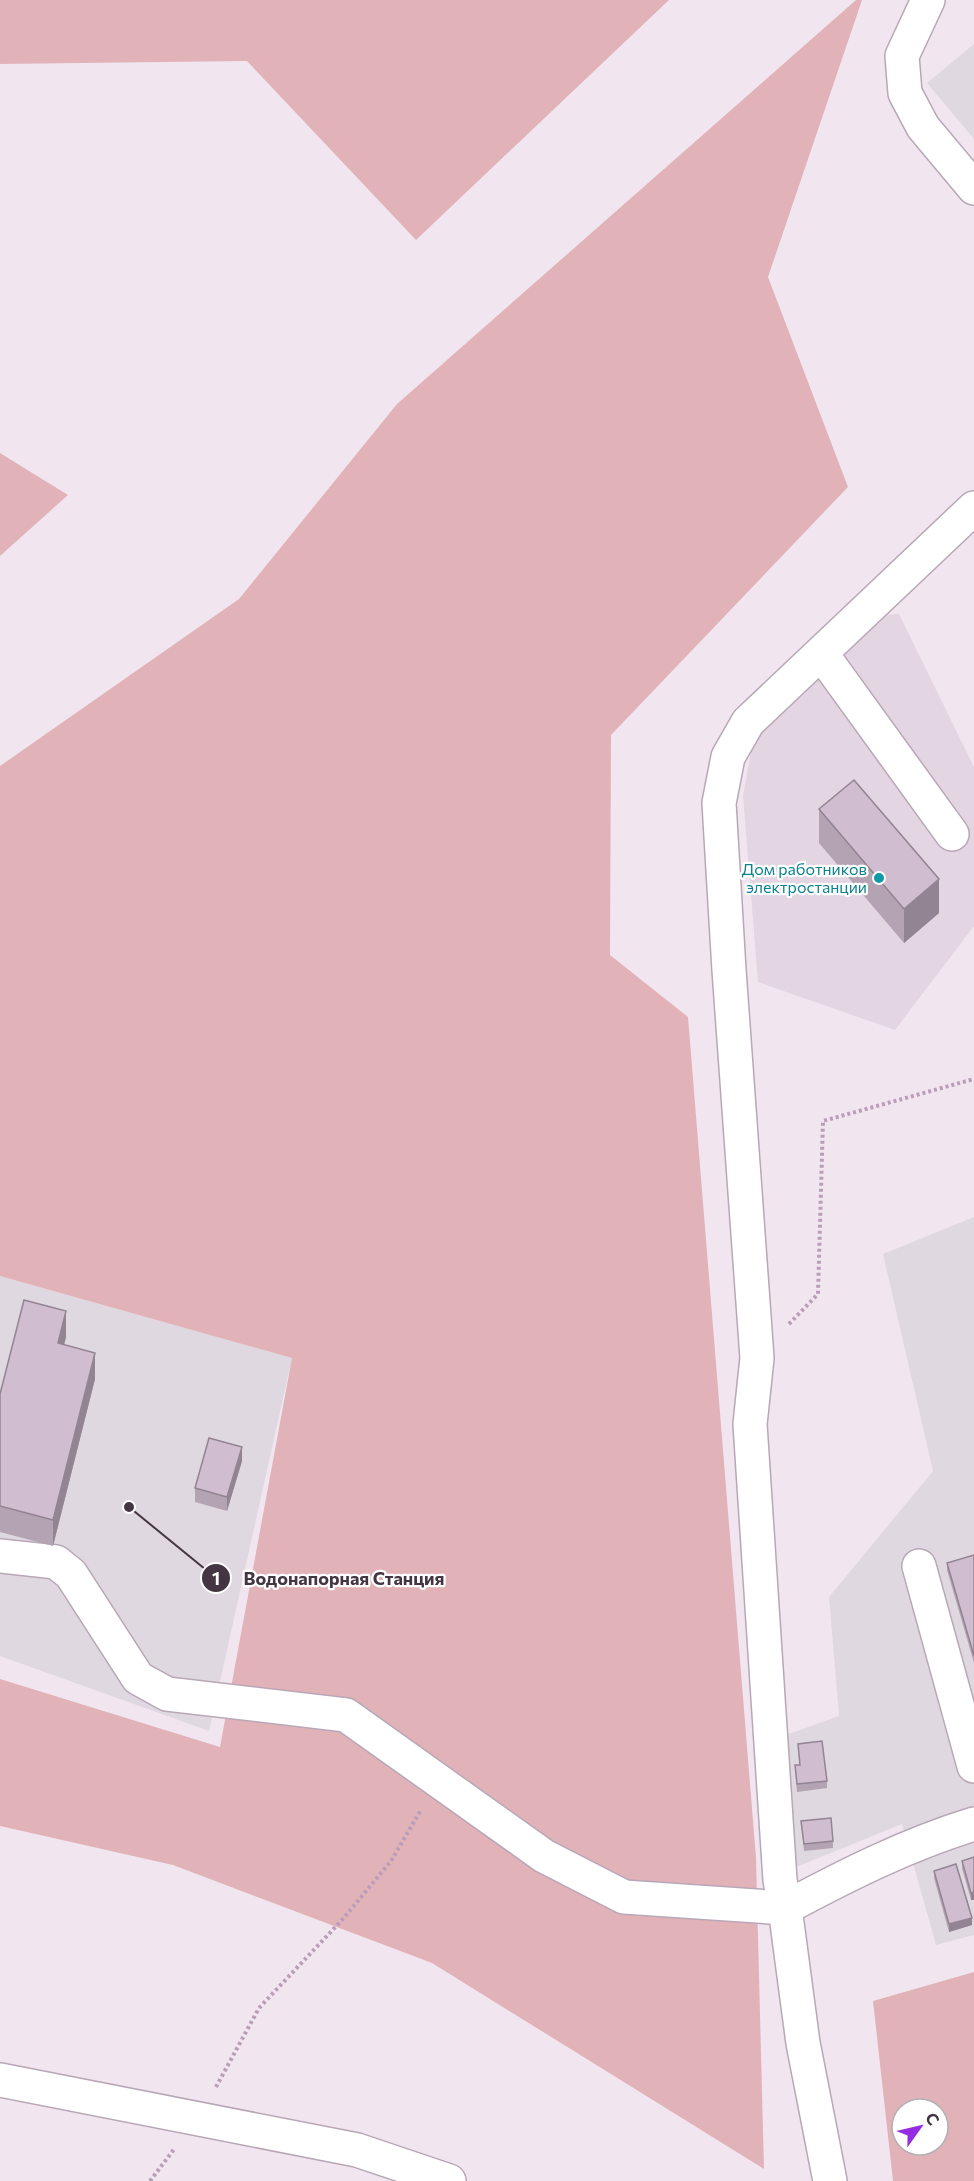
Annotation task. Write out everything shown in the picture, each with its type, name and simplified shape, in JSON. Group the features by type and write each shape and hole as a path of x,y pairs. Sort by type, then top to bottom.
{"street":[{"path":"928,0 902,56 904,93 922,127 974,188"},
{"path":"830,2181 803,2043 780,1880 750,1424 758,1358 719,803 728,757 748,722 974,508"},
{"path":"821,653 952,834"},
{"path":"0,1556 56,1562 71,1574 138,1677 167,1694 346,1714 544,1856 624,1897 785,1908 855,1870 974,1824"},
{"path":"919,1566 974,1766"},
{"path":"0,2080 357,2150 449,2181"}],"path":[{"path":"758,1358 818,1294 823,1121 974,1079"},
{"path":"150,2181 196,2119 222,2078 259,2008 342,1920 391,1861 438,1781"}],"shaded area":[{"path":"0,0 669,0 416,240 247,61 0,64"},
{"path":"856,0 862,0 768,277 848,487 611,735 610,955 688,1017 756,1858 764,2169 432,1963 173,1865 0,1826 0,1679 220,1747 292,1358 0,1276 0,766 239,599 397,404"},
{"path":"974,44 974,139 927,83"},
{"path":"0,453 68,495 0,556"},
{"path":"899,614 974,767 974,926 895,1030 758,982 743,796 754,735 882,615"},
{"path":"974,1217 974,1935 936,1945 902,1824 789,1870 786,1735 839,1716 829,1597 933,1471 883,1254"},
{"path":"0,1276 292,1358 209,1731 0,1656"},
{"path":"974,1972 974,2181 893,2181 890,2157 950,2157 950,2097 890,2097 890,2154 873,2001"}],"building":[{"path":"854,780 939,879 904,909 819,809"},
{"path":"24,1300 66,1311 58,1343 95,1353 53,1520 0,1506 0,1394"},
{"path":"209,1438 242,1447 227,1497 195,1488"},
{"path":"974,1555 974,1656 947,1563"},
{"path":"822,1741 827,1781 797,1784 795,1765 800,1765 798,1744"},
{"path":"831,1818 833,1841 804,1844 801,1821"},
{"path":"974,1857 974,1892 971,1893 962,1861"},
{"path":"956,1864 972,1918 949,1924 934,1871"}],"place":[{"name":"Дом работников электростанции","path":"879,878"},
{"name":"Водонапорная Станция","path":"129,1507"}]}
